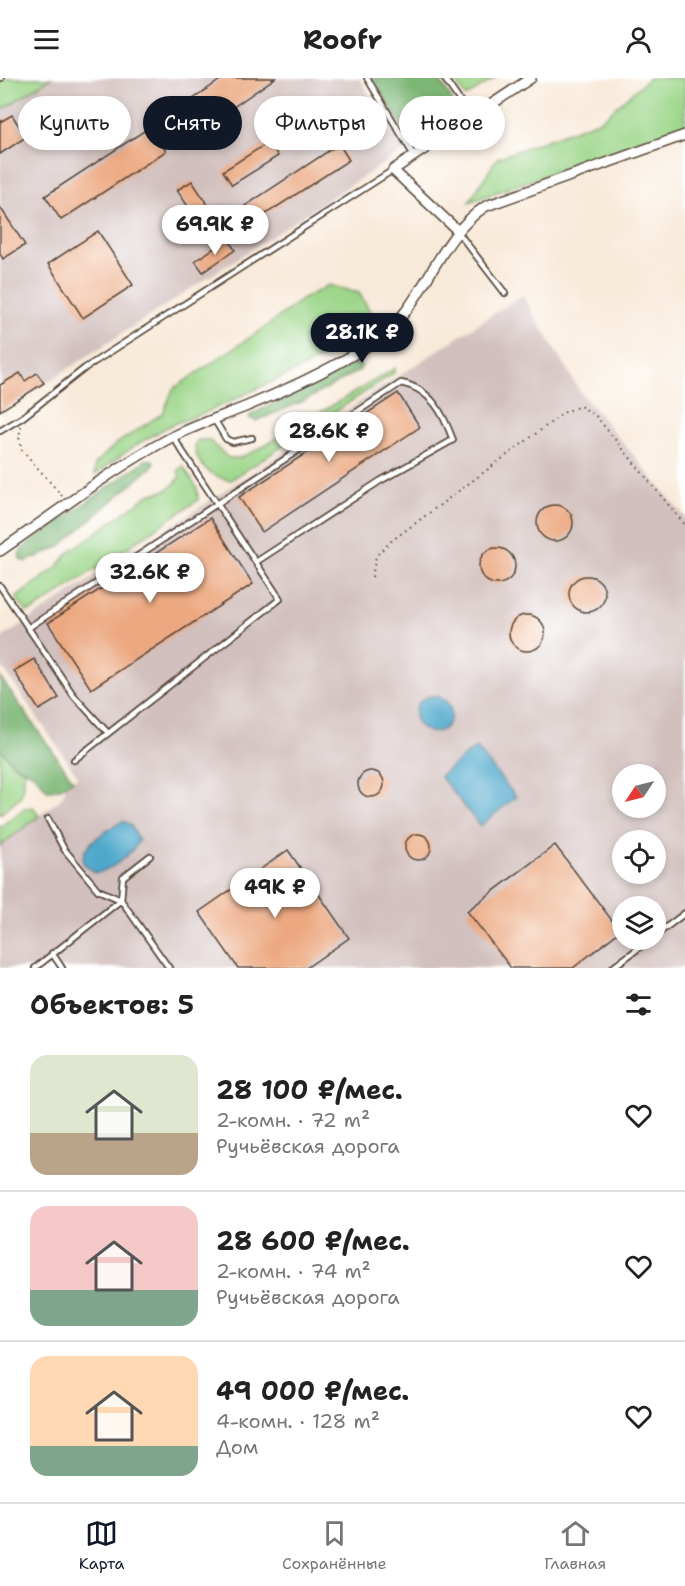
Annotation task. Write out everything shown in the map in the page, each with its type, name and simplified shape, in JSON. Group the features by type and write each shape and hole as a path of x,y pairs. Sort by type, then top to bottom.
{"street":[{"path":"503,96 531,78"},
{"path":"0,551 141,454 172,437 291,386 376,340 404,313 457,230 470,217 502,199 685,135"},
{"path":"419,150 393,170 457,230"}],"lane":[{"path":"367,78 413,154"},
{"path":"444,78 456,96"},
{"path":"0,431 23,417 85,368 393,170"},
{"path":"457,230 505,293"},
{"path":"28,628 401,383 425,392 447,424 453,440 380,481 255,562"},
{"path":"214,419 226,440 233,442 252,438"},
{"path":"74,760 280,599 172,437"},
{"path":"0,586 74,696 108,733"},
{"path":"48,819 64,849 98,890 121,900 169,968"},
{"path":"35,968 121,900 123,877 150,856"},
{"path":"666,927 685,913"},
{"path":"612,968 636,950"},
{"path":"52,954 62,968"}],"path":[{"path":"372,577 376,556 390,542 565,412 580,406 595,415 685,525"},
{"path":"23,417 19,437 22,450 69,504"}],"shaded area":[{"path":"51,78 359,78 370,96 254,96 254,150 387,150 387,123 399,142 399,150 404,150 0,413 0,111 18,99 18,150 131,150 131,96 23,96"},
{"path":"522,295 581,393 685,517 685,968 0,968 0,846 62,798 66,786 78,776 0,664 0,639"}],"green space":[{"path":"0,78 51,78 23,96 18,96 18,99 0,111"},
{"path":"373,78 438,78 450,96 399,96 399,122 387,102 387,96 384,96"},
{"path":"453,78 495,78 468,96"},
{"path":"649,78 685,78 685,126 469,202 497,158 601,120"},
{"path":"329,285 359,293 378,325 306,366 207,412 171,425 136,445 95,475 95,464 116,444 163,413 173,389 267,326 301,300"},
{"path":"356,363 361,365 360,370 304,401 256,421 249,418 250,415"},
{"path":"395,368 394,373 231,480 211,473 198,458 195,444 198,440 209,440 228,458 239,458 259,449"},
{"path":"146,460 153,460 154,465 59,547 25,562 20,559 19,554 25,546"},
{"path":"183,466 197,488 198,500 34,610 27,612 16,598 57,567 69,552 150,494 171,487 180,477 178,470"},
{"path":"0,677 73,780 64,786 47,790 34,774 13,764 0,749"},
{"path":"0,749 13,764 25,771 21,796 0,814"},
{"path":"33,807 39,816 0,846 0,827 26,808"}],"water":[{"path":"433,696 445,702 451,714 445,726 433,732 421,726 415,714 421,702"},
{"path":"476,747 516,797 480,826 440,776"},
{"path":"122,821 130,824 139,841 120,861 95,873 83,863 86,850 96,839"}],"building":[{"path":"223,78 275,78 242,101 242,96 197,96"},
{"path":"12,115 18,124 18,142 0,154 0,122"},
{"path":"143,132 143,150 166,151 61,220 45,196 115,150 131,150 131,139"},
{"path":"256,150 274,150 278,156 232,185 223,171"},
{"path":"330,150 343,150 349,160 249,225 239,210"},
{"path":"192,181 213,213 199,223 177,190"},
{"path":"0,207 25,245 3,259 0,254"},
{"path":"98,231 133,285 83,318 48,264"},
{"path":"228,239 235,250 203,272 195,261"},
{"path":"20,373 25,381 37,373 44,383 0,411 0,385"},
{"path":"398,393 420,427 262,532 239,497"},
{"path":"555,505 567,511 573,523 567,535 555,541 543,535 537,523 543,511"},
{"path":"210,518 253,584 91,689 48,623"},
{"path":"497,548 509,554 515,566 509,578 497,584 485,578 479,566 485,554"},
{"path":"587,576 599,582 605,594 599,606 587,612 575,606 569,594 575,582"},
{"path":"527,615 539,621 545,633 539,645 527,651 515,645 509,633 515,621"},
{"path":"34,659 59,698 39,710 14,671"},
{"path":"371,771 380,775 384,784 380,793 371,797 362,793 358,784 362,775"},
{"path":"418,834 427,838 431,847 427,856 418,860 409,856 405,847 409,838"},
{"path":"555,845 612,920 612,937 573,968 511,968 467,911"},
{"path":"288,850 349,938 306,968 238,968 199,912"}]}
